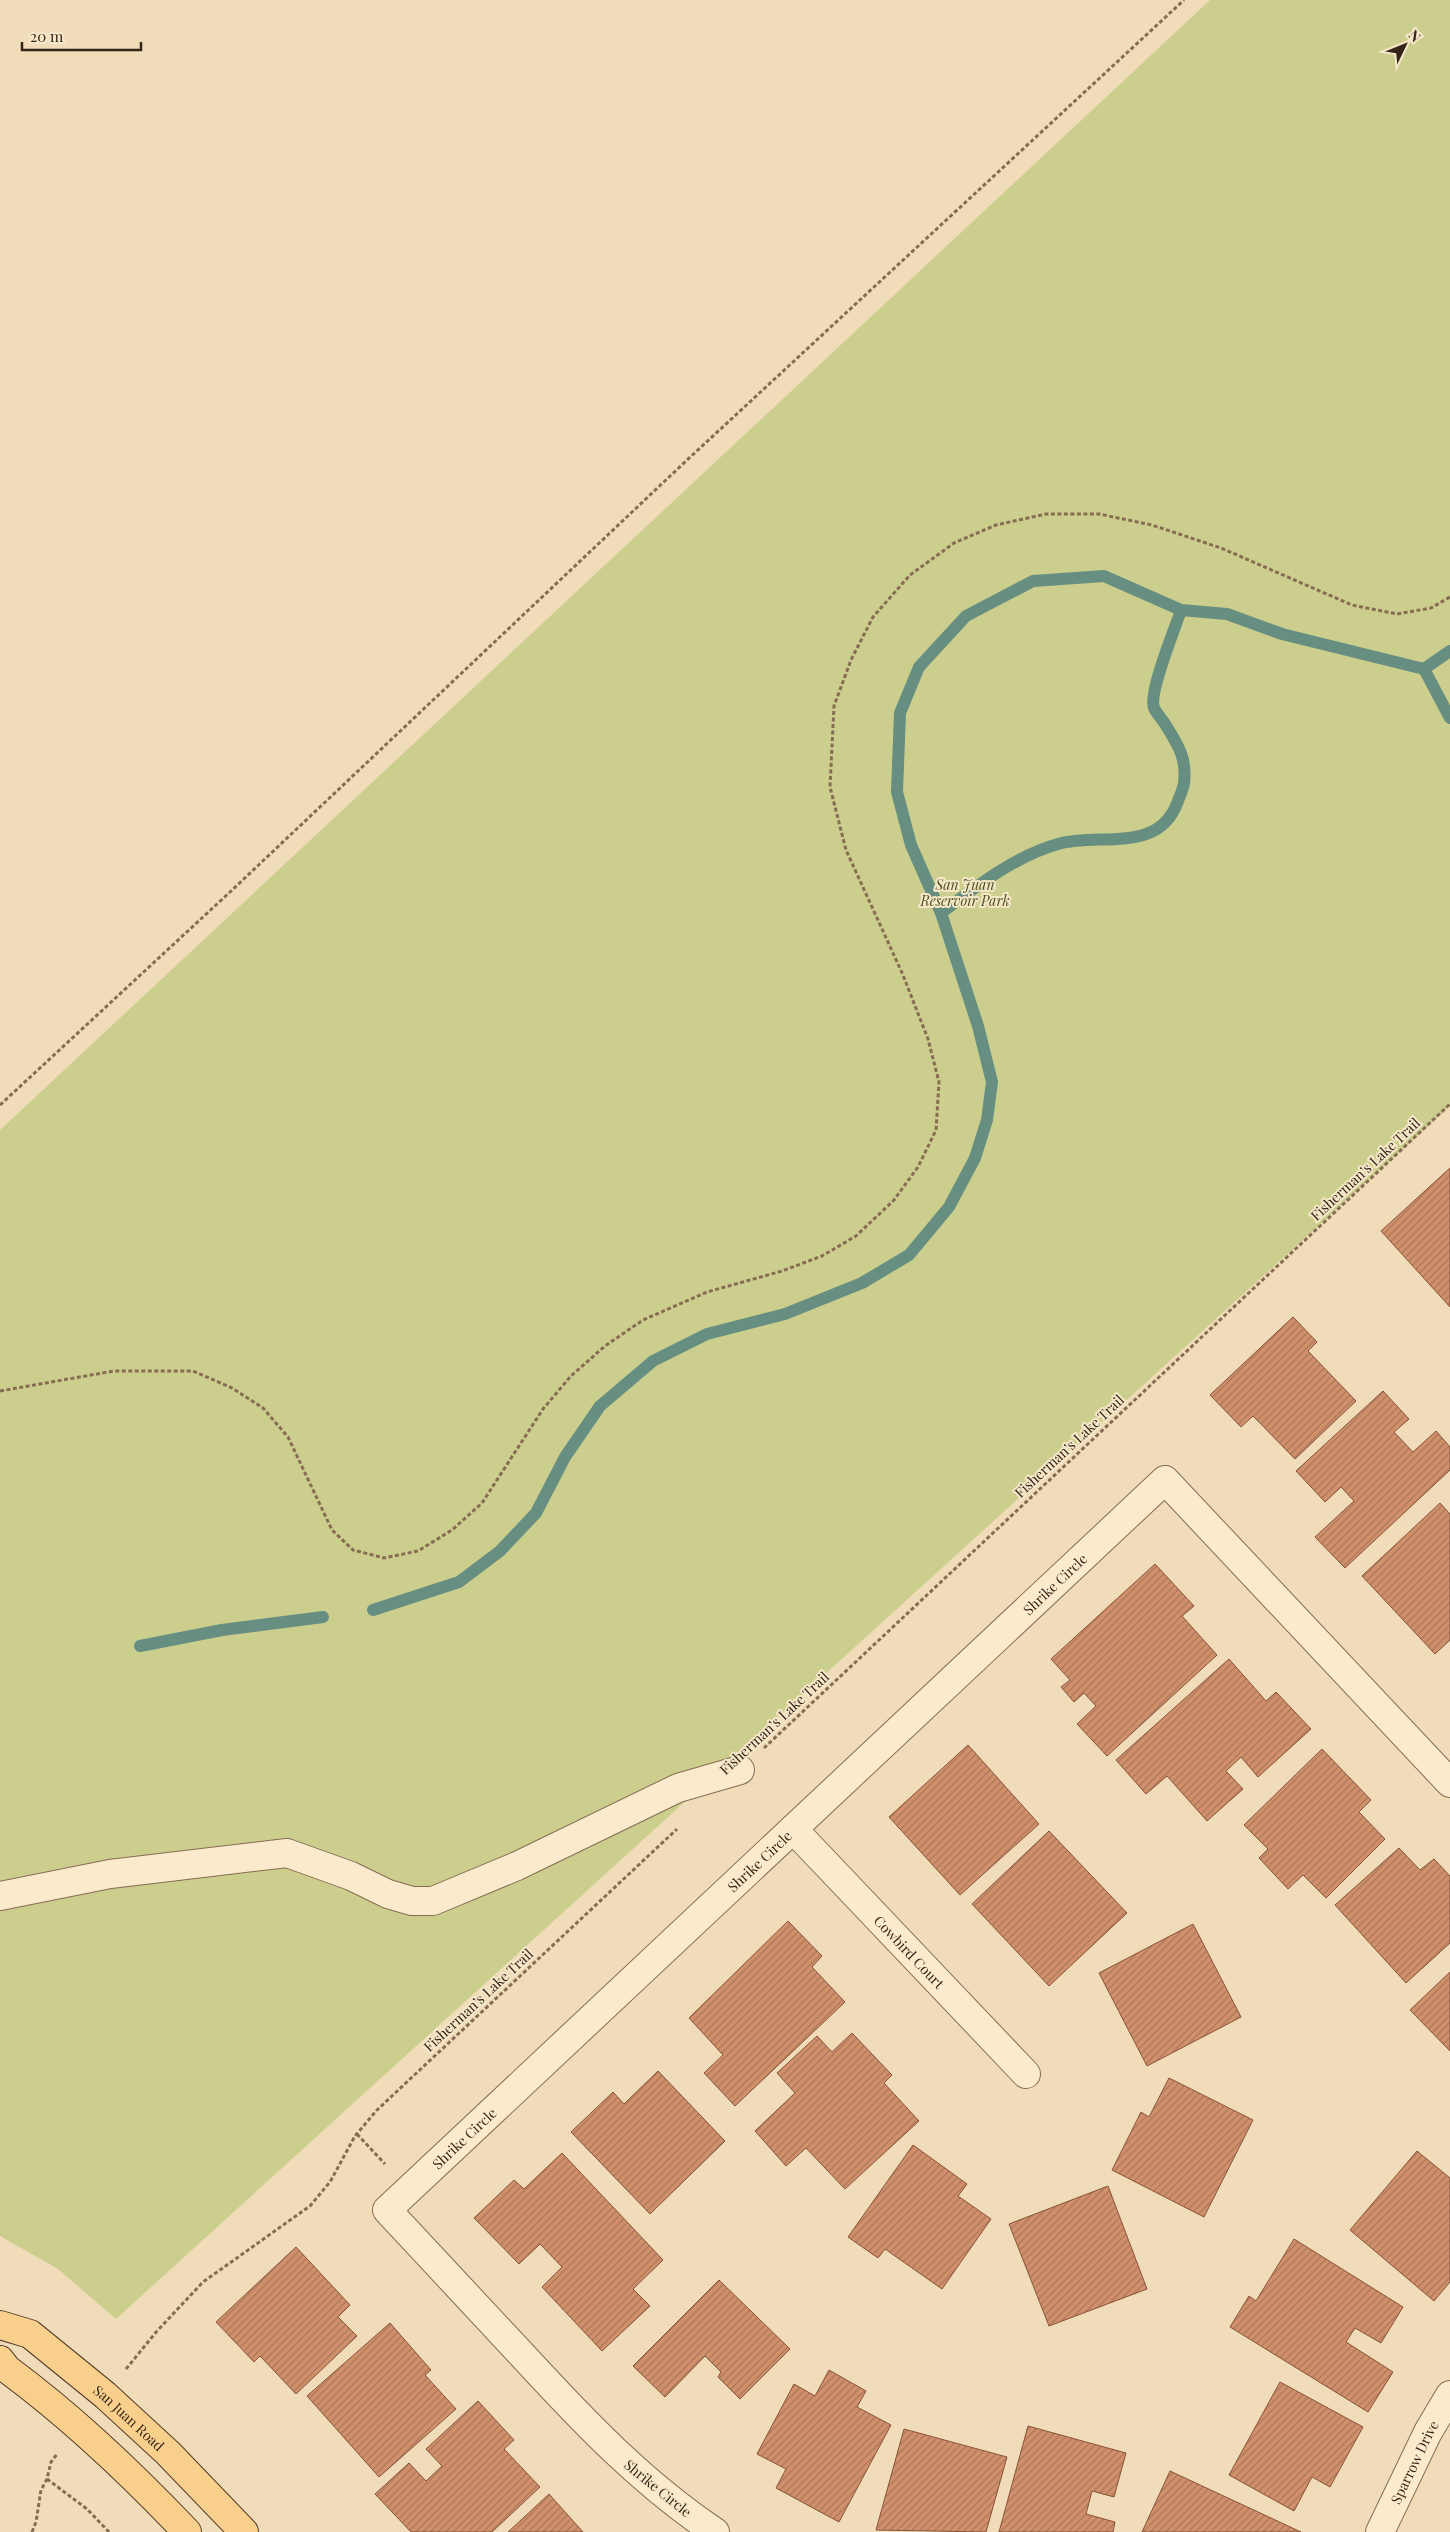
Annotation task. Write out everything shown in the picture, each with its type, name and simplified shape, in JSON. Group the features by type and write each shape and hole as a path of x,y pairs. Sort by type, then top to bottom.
{"main road":[{"name":"San Juan Road","path":"0,2325 30,2334 105,2395 168,2453 244,2532"},
{"path":"0,2360 7,2369 80,2426 142,2485 187,2532"}],"street":[{"name":"Shrike Circle","path":"715,2532 684,2511 635,2471 589,2427 387,2210 1165,1480 1450,1783"},
{"path":"0,1896 110,1874 287,1853 351,1876 388,1894 412,1901 433,1901 518,1866 678,1788 740,1770"},
{"name":"Cowbird Court","path":"793,1829 1026,2074"},
{"name":"Sparrow Drive","path":"1380,2532 1428,2432 1450,2395"}],"path":[{"path":"0,1105 230,892 686,461 1184,0"},
{"path":"0,1391 114,1371 194,1371 232,1388 263,1408 288,1437 332,1530 353,1550 384,1558 418,1551 452,1530 482,1504 543,1409 571,1376 605,1346 643,1320 707,1292 782,1271 822,1256 856,1236 894,1200 918,1167 936,1130 939,1082 928,1039 903,975 846,850 830,787 834,706 851,660 873,617 910,576 954,543 996,525 1046,514 1099,514 1152,525 1221,548 1352,605 1397,614 1432,608 1450,597"},
{"name":"Fisherman’s Lake Trail","path":"740,1770 1450,1104"},
{"name":"Fisherman’s Lake Trail","path":"128,2367 202,2282 310,2206 330,2182 357,2134 377,2110 682,1825"},
{"path":"357,2134 370,2147"},
{"path":"32,2532 41,2490 47,2479 51,2462 55,2457"},
{"path":"47,2479 87,2508 109,2532"}],"green space":[{"name":"San Juan Reservoir Park","path":"1210,0 1450,0 1450,1106 116,2319 58,2269 0,2236 0,1130"}],"building":[{"path":"1450,1168 1450,1307 1381,1231"},
{"path":"1293,1317 1317,1342 1308,1351 1356,1401 1295,1459 1253,1416 1241,1427 1210,1395"},
{"path":"1383,1391 1409,1419 1394,1432 1413,1452 1436,1431 1450,1447 1450,1470 1345,1568 1315,1537 1354,1501 1341,1487 1325,1502 1296,1471"},
{"path":"1440,1503 1450,1514 1450,1640 1435,1654 1362,1576"},
{"path":"1155,1564 1194,1606 1182,1616 1217,1655 1107,1756 1077,1724 1096,1706 1084,1693 1074,1702 1061,1687 1070,1680 1051,1659"},
{"path":"1229,1659 1266,1701 1276,1692 1311,1729 1258,1777 1241,1757 1226,1771 1243,1789 1207,1821 1167,1776 1146,1794 1116,1760"},
{"path":"968,1745 1039,1824 960,1895 889,1817"},
{"path":"1322,1749 1371,1800 1359,1812 1385,1839 1326,1898 1303,1875 1288,1889 1259,1858 1268,1849 1244,1825"},
{"path":"1049,1831 1127,1913 1049,1986 972,1904"},
{"path":"1399,1848 1420,1870 1434,1859 1450,1876 1450,1943 1406,1983 1335,1905"},
{"path":"788,1921 822,1956 812,1967 845,2002 735,2106 704,2073 723,2055 689,2018"},
{"path":"1193,1924 1241,2017 1147,2066 1099,1973"},
{"path":"1450,1972 1450,2051 1410,2010"},
{"path":"852,2033 892,2075 884,2083 919,2121 845,2189 806,2148 786,2166 755,2131 795,2093 777,2073 817,2036 832,2052"},
{"path":"658,2071 725,2141 650,2214 571,2132 613,2092 624,2104"},
{"path":"1169,2078 1253,2120 1204,2217 1112,2170 1141,2112 1149,2117"},
{"path":"913,2145 967,2184 958,2196 991,2219 942,2289 885,2249 878,2258 848,2237"},
{"path":"1417,2151 1450,2178 1450,2282 1434,2301 1350,2230"},
{"path":"562,2153 663,2260 633,2289 650,2306 602,2351 542,2287 562,2267 540,2244 519,2264 474,2218 514,2180 524,2189"},
{"path":"1108,2186 1147,2289 1049,2326 1009,2224"},
{"path":"1294,2239 1403,2307 1381,2343 1355,2328 1346,2342 1393,2372 1368,2412 1230,2327 1249,2296 1256,2301"},
{"path":"296,2247 350,2305 338,2317 357,2336 296,2394 260,2356 254,2362 216,2322"},
{"path":"719,2280 790,2349 740,2399 718,2377 721,2372 705,2356 665,2397 633,2366"},
{"path":"390,2323 431,2370 425,2375 456,2409 379,2477 307,2396"},
{"path":"829,2370 866,2391 857,2407 891,2425 839,2522 776,2488 786,2469 757,2454 794,2384 815,2396"},
{"path":"1280,2382 1363,2427 1330,2487 1312,2477 1294,2511 1229,2475"},
{"path":"478,2401 514,2440 504,2449 540,2487 492,2532 411,2532 375,2494 409,2463 426,2481 442,2466 426,2449"},
{"path":"1028,2426 1126,2453 1114,2497 1092,2491 1086,2514 1115,2522 1113,2532 999,2532"},
{"path":"904,2429 1007,2457 986,2532 876,2530"},
{"path":"1170,2471 1301,2532 1142,2532"},
{"path":"549,2494 583,2532 508,2532"}],"waterway":[{"path":"373,1610 459,1582 500,1551 536,1513 565,1457 600,1406 653,1361 707,1334 785,1314 862,1283 909,1255 949,1207 975,1158 987,1120 992,1082 978,1026 941,913 911,845 897,792 900,713 919,667 966,616 1033,581 1104,576 1181,610 1227,614 1282,634 1424,669 1450,718"},
{"path":"941,913 997,873 1042,849 1074,841 1127,838 1143,835 1157,829 1169,818 1183,788 1184,766 1178,745 1154,708 1153,700 1158,675 1181,610"},
{"path":"1424,669 1450,651"},
{"path":"140,1646 222,1630 323,1617"}]}
